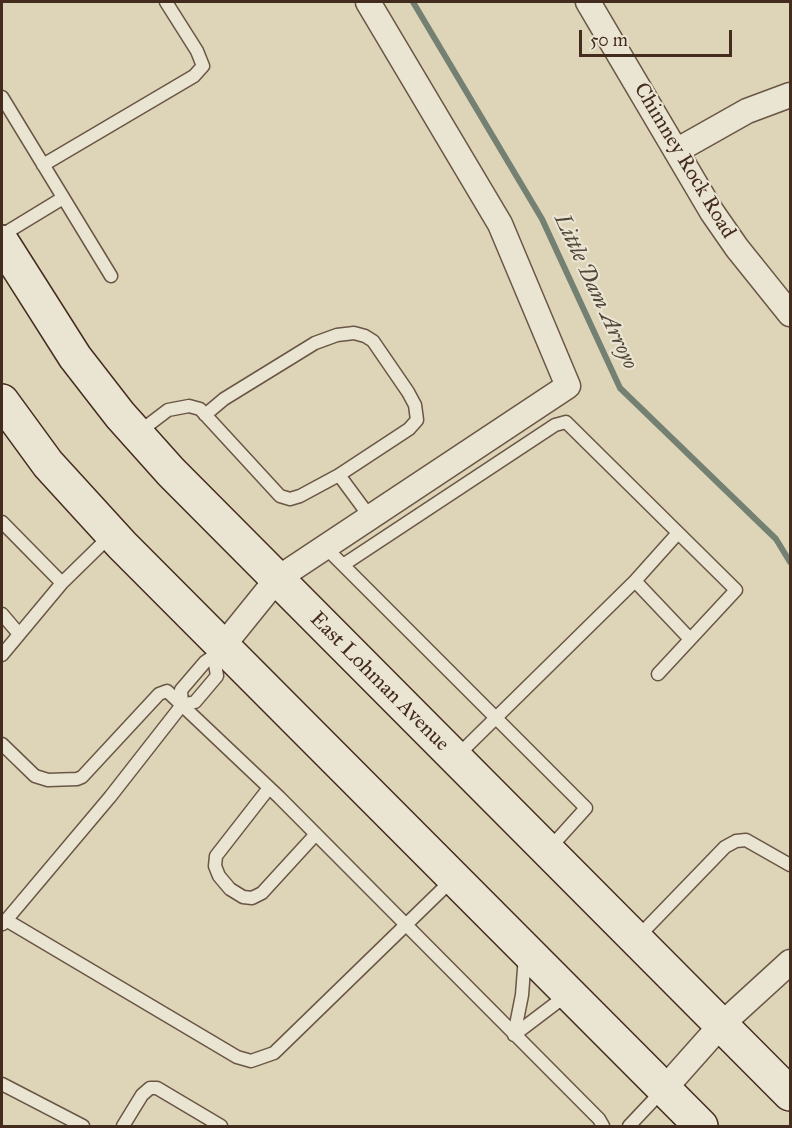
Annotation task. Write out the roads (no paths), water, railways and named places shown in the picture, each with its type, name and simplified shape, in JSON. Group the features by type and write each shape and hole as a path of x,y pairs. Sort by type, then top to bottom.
{"main road":[{"name":"East Lohman Avenue","path":"2,242 75,357 136,434 277,579 790,1094"},
{"path":"3,407 48,464 218,652 455,878 701,1126"}],"street":[{"path":"218,652 277,579 567,386 500,224 368,2"},
{"name":"Chimney Rock Road","path":"588,2 724,230 790,314"},
{"path":"676,151 747,111 790,95"},
{"path":"665,1088 721,1025 790,962"}],"lane":[{"path":"43,165 194,76 203,66 197,51 166,2"},
{"path":"2,97 111,276"},
{"path":"2,235 63,198"},
{"path":"136,434 168,410 177,407 200,409 205,415 280,496 290,499 339,475 409,429 417,420 415,405 408,392 373,341 354,333 337,335 315,343 272,368 205,415"},
{"path":"344,565 555,425 566,422 736,590 658,674"},
{"path":"339,475 370,518"},
{"path":"2,522 62,583"},
{"path":"455,758 635,581 678,533"},
{"path":"2,655 62,583 111,534"},
{"path":"325,547 586,808 548,851"},
{"path":"635,581 690,639"},
{"path":"2,614 19,634"},
{"path":"182,705 181,690 205,662 218,652"},
{"path":"218,652 217,676 195,702 182,705 103,805 4,923 237,1057 251,1061 274,1053 455,878"},
{"path":"2,744 35,776 48,780 77,779 82,777 159,694 167,691 316,834 599,1119 603,1126"},
{"path":"269,788 216,856 215,866 219,876 230,888 243,897 252,898 262,893 316,834"},
{"path":"636,939 725,847 736,841 746,840 790,865"},
{"path":"514,1035 522,995 526,949"},
{"path":"514,1035 570,993"},
{"path":"2,1084 83,1126"},
{"path":"123,1126 142,1095 150,1088 157,1088 221,1126"},
{"path":"629,1126 665,1088"}],"waterway":[{"name":"Little Dam Arroyo","path":"413,2 542,219 620,388 776,539 790,562"}]}
